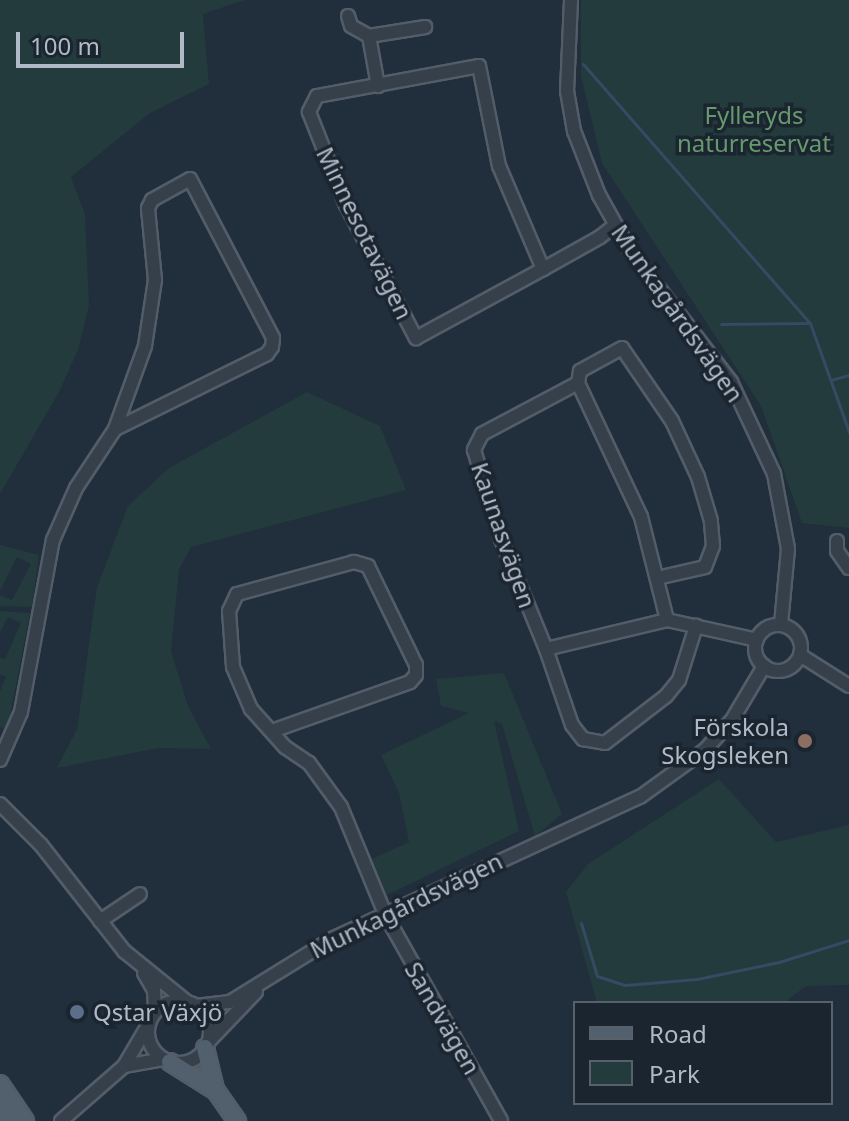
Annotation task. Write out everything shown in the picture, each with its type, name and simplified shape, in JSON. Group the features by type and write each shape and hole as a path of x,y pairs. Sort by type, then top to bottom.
{"main road":[{"path":"207,1045 216,1091"},
{"path":"167,1060 216,1091 237,1121"},
{"path":"0,1084 25,1121"},
{"path":"0,1107 9,1121"}],"street":[{"name":"Munkagårdsvägen","path":"571,0 567,91 574,131 614,226 731,382 764,445 788,549 781,625"},
{"path":"348,16 351,26 369,36 425,27"},
{"path":"369,36 378,86"},
{"name":"Minnesotavägen","path":"543,269 499,166 479,66 317,96 309,112 345,203 416,338 543,269 614,226"},
{"path":"0,760 21,712 53,540 76,488 115,429 138,371 154,298 148,208 152,200 190,179 273,338 272,347 267,354 115,429"},
{"name":"Kaunasvägen","path":"657,578 705,567 711,558 711,521 698,477 672,421 622,348 580,371 578,383 482,434 474,450 501,539 546,649 572,725 583,739 605,743 666,696 679,680 696,626"},
{"path":"578,383 624,476 657,578 667,620"},
{"path":"837,541 837,551 849,568"},
{"path":"354,562 368,566 416,665 416,675 410,682 272,731 251,709 233,667 229,611 237,594 354,562"},
{"path":"546,649 667,620 757,640"},
{"path":"781,625 798,636 800,655 782,671 764,666 756,654 757,640 764,630 781,625"},
{"path":"800,655 849,686"},
{"name":"Munkagårdsvägen","path":"192,1004 230,1002 270,976 385,914 626,804 679,772 732,720 764,666"},
{"name":"Sandvägen","path":"272,731 309,763 341,807 385,914 501,1121"},
{"path":"0,804 49,854 142,970 154,990 150,1043 167,1060"},
{"path":"100,921 140,894"},
{"path":"124,1066 167,1060 190,1061 207,1045 208,1021 192,1004 142,970"},
{"name":"Munkagårdsvägen","path":"207,1045 270,976"},
{"path":"61,1121 124,1066 152,1017 166,1003 192,1004"}],"green space":[{"path":"0,0 245,0 203,14 209,84 150,113 71,177 85,214 89,305 78,350 59,392 0,494"},
{"name":"Fylleryds naturreservat","path":"581,0 849,0 849,528 802,523 761,406 602,163 581,76"},
{"path":"307,392 380,426 406,490 191,547 179,570 171,651 188,706 211,749 158,748 57,768 77,729 97,587 128,506 169,468"},
{"path":"0,545 39,555 32,607 0,606 0,595 12,600 31,564 17,557 0,591"},
{"path":"0,611 30,613 7,731 0,727 0,691 6,677 0,674 0,658 5,659 21,623 8,617 0,633"},
{"path":"504,673 562,814 535,836 502,724 494,721 519,831 387,895 372,859 409,842 399,793 381,755 469,713 441,706 436,679"},
{"path":"719,779 776,842 849,825 849,985 806,986 787,1001 596,1001 566,892 588,864"}],"waterway":[{"path":"583,64 810,323 849,432"},
{"path":"721,324 809,323"},
{"path":"831,380 849,375"},
{"path":"581,923 597,976 625,985 697,979 779,962 849,940"}],"place":[{"name":"Förskola Skogsleken","path":"805,741"},
{"name":"Qstar Växjö","path":"77,1012"}]}
